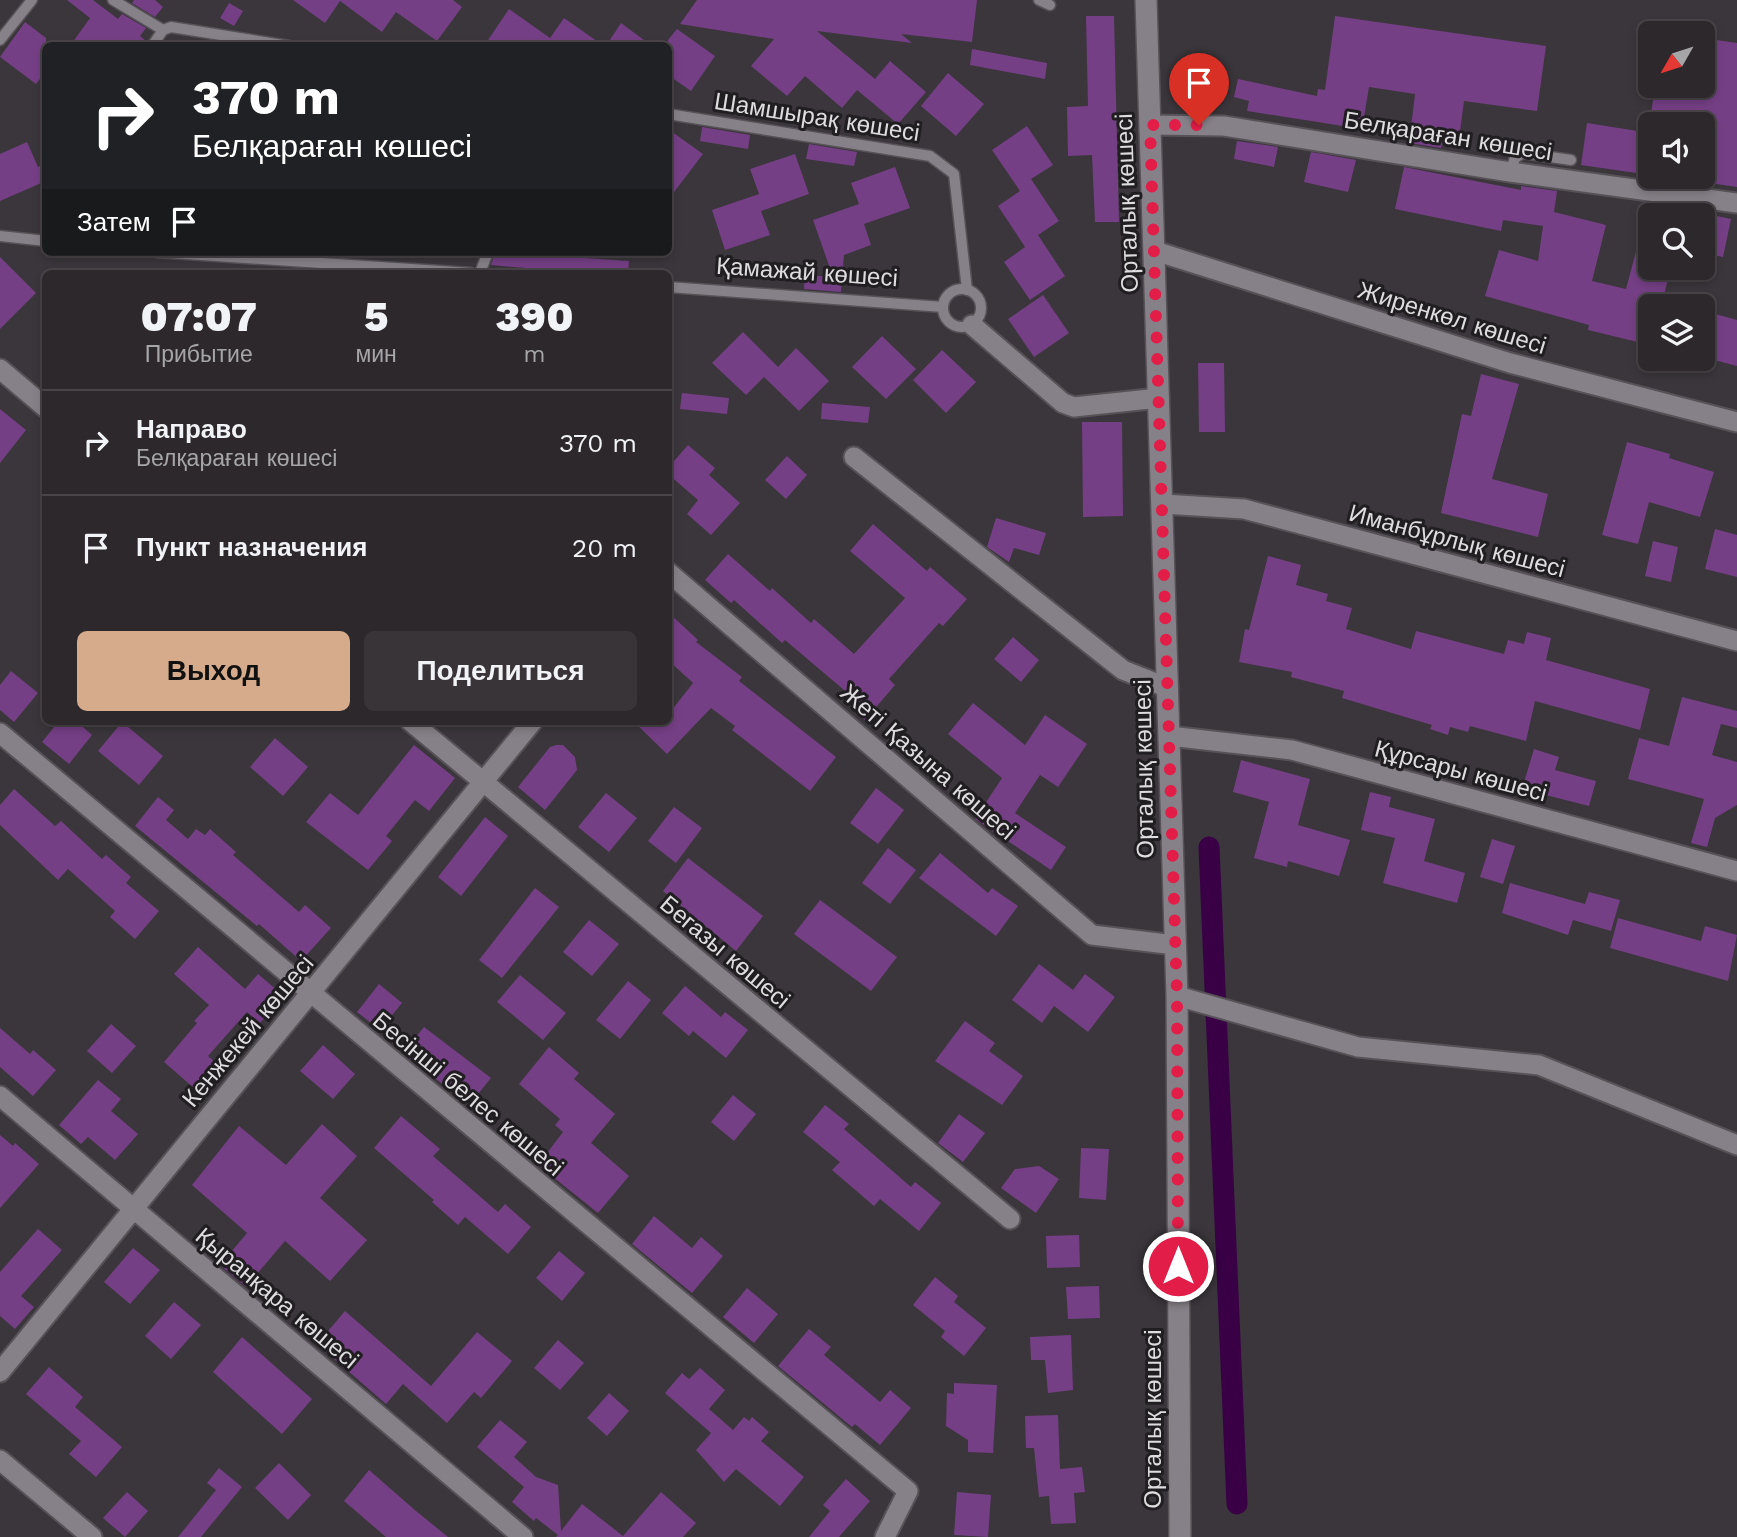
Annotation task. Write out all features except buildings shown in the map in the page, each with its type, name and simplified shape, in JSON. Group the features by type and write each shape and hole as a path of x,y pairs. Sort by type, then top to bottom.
{"main road":[{"name":"Орталық көшесі","path":"1146,0 1177,996 1180,1537"}],"street":[{"name":"Белқараған көшесі","path":"1150,125 1224,126 1510,172 1737,203"},
{"name":"Жиренкөл көшесі","path":"1154,251 1510,363 1737,422"},
{"path":"972,325 1063,403 1074,407 1159,398"},
{"path":"0,369 42,405"},
{"path":"854,457 1123,670 1168,688"},
{"name":"Иманбұрлық көшесі","path":"1163,504 1244,509 1737,641"},
{"name":"Жеті Қазына көшесі","path":"672,575 1092,935 1175,945"},
{"name":"Бегазы көшесі","path":"415,725 1010,1219"},
{"name":"Кенжекей көшесі","path":"0,1372 530,725"},
{"name":"Бесінші белес көшесі","path":"0,733 908,1491 885,1537"},
{"name":"Құрсары көшесі","path":"1169,736 1292,750 1737,871"},
{"path":"1177,996 1358,1047 1539,1065 1737,1145"},
{"name":"Қыранқара көшесі","path":"0,1096 523,1537"},
{"path":"0,1460 92,1537"}],"lane":[{"path":"0,40 32,0"},
{"path":"113,0 163,30"},
{"path":"1039,0 1051,5"},
{"path":"155,42 163,30 171,27 264,42"},
{"name":"Шамшырақ көшесі","path":"672,115 930,156 954,174 967,290"},
{"path":"1510,172 1515,158 1523,153 1571,160"},
{"path":"0,236 42,241"},
{"path":"216,256 426,270"},
{"name":"Қамажай көшесі","path":"672,287 943,307"},
{"path":"967,290 978,298 981,306 978,318 972,325 962,328 952,325 944,317 943,307 953,291 967,290"}],"waterway":[{"path":"1209,847 1237,1504"}],"route":[{"path":"1178,1266 1177,996 1150,125 1199,125"}]}
